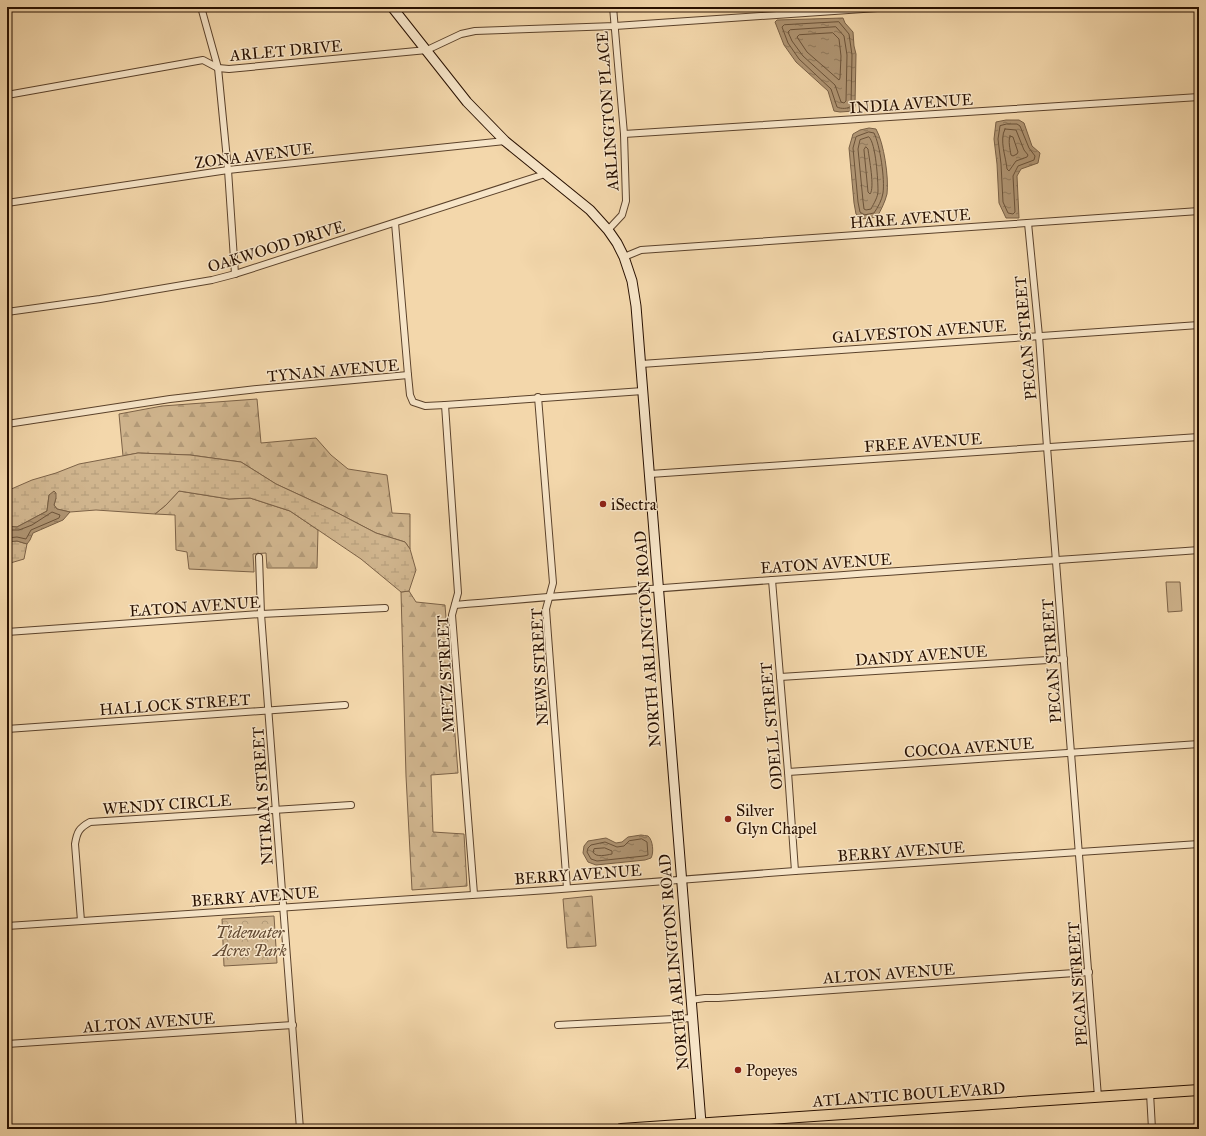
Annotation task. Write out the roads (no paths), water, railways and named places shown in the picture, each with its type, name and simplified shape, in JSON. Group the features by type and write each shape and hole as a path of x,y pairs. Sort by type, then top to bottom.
{"main road":[{"name":"NORTH ARLINGTON ROAD","path":"392,7 467,102 505,141 590,210 608,230 624,256 632,281 636,306 641,364 701,1124"},
{"name":"ATLANTIC BOULEVARD","path":"621,1129 1199,1090"}],"street":[{"path":"201,7 218,68 236,274"},
{"name":"ARLINGTON PLACE","path":"608,230 622,215 626,201 624,134 613,7"},
{"name":"ARLET DRIVE","path":"7,95 203,60 218,68 229,69 427,50 461,34 475,31 615,26 892,7"},
{"name":"INDIA AVENUE","path":"624,134 1199,97"},
{"name":"ZONA AVENUE","path":"7,203 228,170 505,141"},
{"name":"OAKWOOD DRIVE","path":"7,312 100,299 212,280 236,274 545,174"},
{"name":"HARE AVENUE","path":"624,256 641,250 1199,211"},
{"path":"395,223 408,375"},
{"name":"PECAN STREET","path":"1028,223 1039,336 1098,1097"},
{"name":"GALVESTON AVENUE","path":"641,364 1199,325"},
{"name":"TYNAN AVENUE","path":"7,424 170,399 257,389 408,375 410,395 413,402 425,406 538,397 643,391"},
{"name":"NEWS STREET","path":"538,397 553,583 546,610 567,888"},
{"name":"METZ STREET","path":"445,405 458,593 452,614 474,894"},
{"name":"FREE AVENUE","path":"650,474 1199,437"},
{"name":"EATON AVENUE","path":"455,605 658,588 1199,550"},
{"name":"NITRAM STREET","path":"259,557 261,614 300,1129"},
{"name":"ODELL STREET","path":"772,580 795,871"},
{"name":"EATON AVENUE","path":"7,632 261,614 385,608"},
{"name":"DANDY AVENUE","path":"780,677 1064,659"},
{"name":"HALLOCK STREET","path":"7,729 345,705"},
{"name":"COCOA AVENUE","path":"788,772 1199,744"},
{"name":"WENDY CIRCLE","path":"81,921 75,844 77,834 81,827 90,822 351,805"},
{"name":"BERRY AVENUE","path":"7,926 1199,844"},
{"name":"ALTON AVENUE","path":"691,1000 1089,972"},
{"path":"558,1025 693,1018"},
{"name":"ALTON AVENUE","path":"7,1044 293,1025"},
{"path":"1150,1093 1152,1129"}],"water":[{"path":"843,18 845,23 853,32 856,54 855,105 854,111 840,112 834,111 828,91 796,62 784,45 775,22 777,20"},
{"path":"1019,120 1024,123 1032,146 1040,153 1038,163 1021,169 1017,176 1019,218 1006,218 999,203 994,139 996,122"},
{"path":"869,128 876,129 884,152 887,170 887,194 877,217 862,219 856,214 849,148 853,134 860,130"},
{"path":"54,491 56,493 56,498 54,505 57,509 70,512 63,520 33,533 27,544 17,541 7,542 7,526 17,527 47,511 49,495"},
{"path":"641,835 648,836 651,840 653,850 651,858 645,860 596,865 588,862 583,853 584,846 588,841 606,838 616,843 622,842 628,837"}],"place":[{"name":"iSectra","path":"603,504"},
{"name":"Silver Glyn Chapel","path":"728,819"},
{"name":"Popeyes","path":"738,1070"}],"park label":[{"name":"Tidewater Acres Park","path":"250,941"}]}
